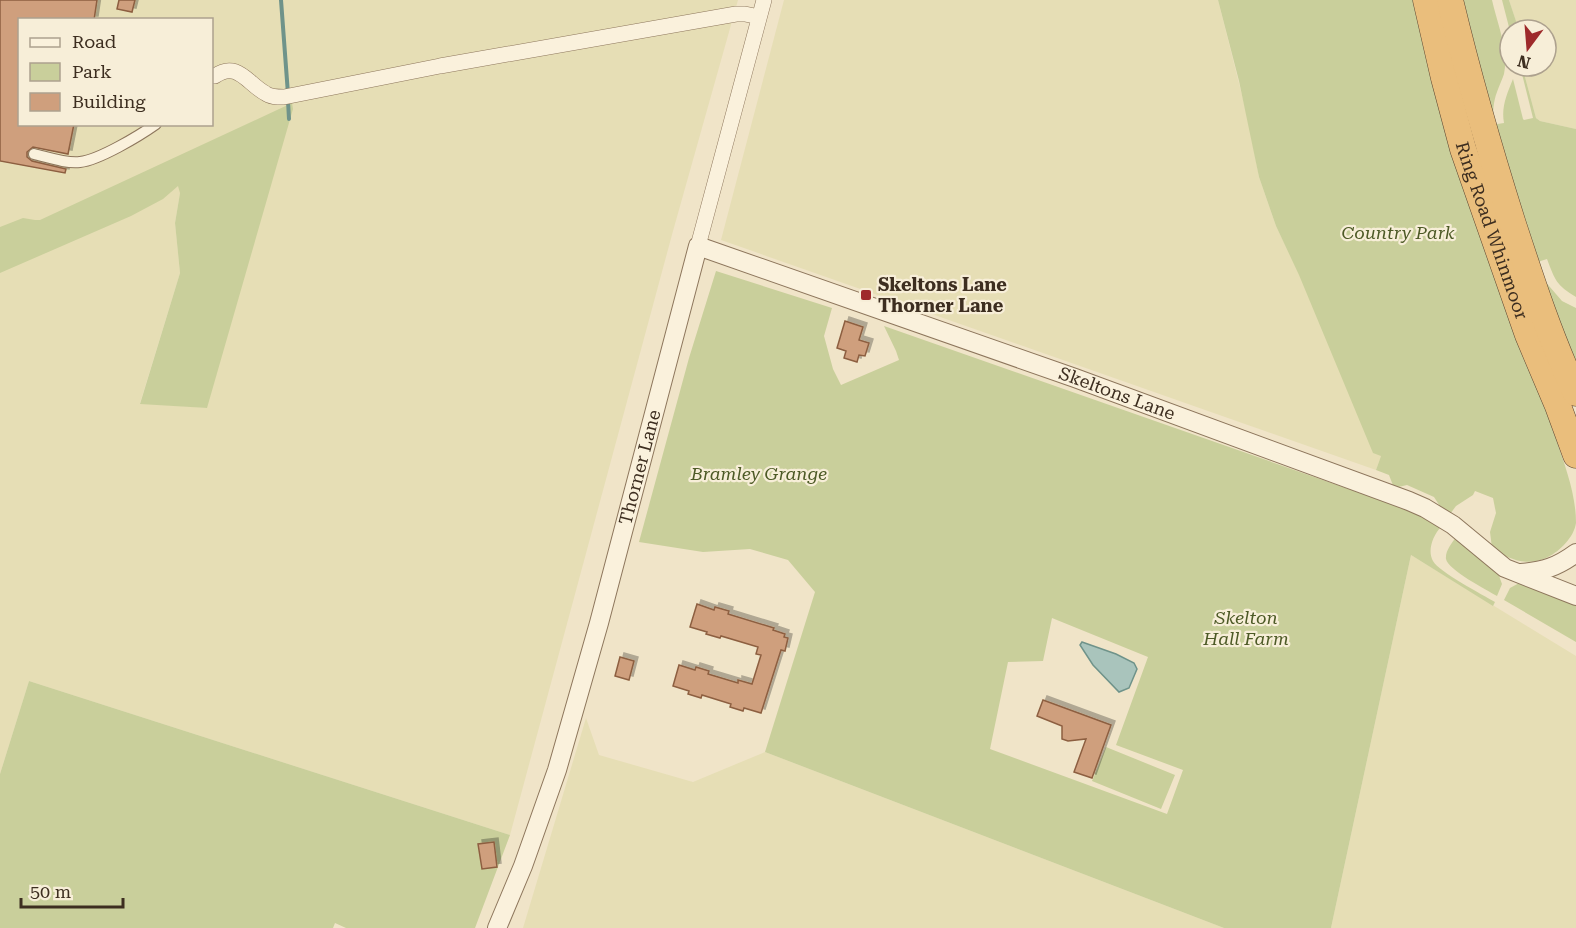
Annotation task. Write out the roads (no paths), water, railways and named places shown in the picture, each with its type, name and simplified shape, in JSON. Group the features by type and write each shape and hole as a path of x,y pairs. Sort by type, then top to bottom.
{"highway":[{"name":"Ring Road Whinmoor","path":"1426,0 1444,78 1475,145 1516,268 1528,335 1576,456"},
{"name":"Ring Road Whinmoor","path":"1450,0 1475,145"},
{"name":"Ring Road Whinmoor","path":"1516,268 1545,320 1576,393"}],"street":[{"name":"Thorner Lane","path":"497,928 557,770 602,611 764,0"},
{"path":"218,58 231,71 249,80 267,95 289,96 440,66 736,14 759,17"},
{"path":"215,76 222,71 231,71"},
{"path":"34,154 78,163 92,159 153,126"},
{"name":"Skeltons Lane","path":"698,246 1075,378 1409,501 1446,521 1505,568 1576,596"},
{"path":"1520,573 1546,570 1566,561 1576,553"}],"water":[{"path":"1082,642 1134,663 1137,669 1129,688 1119,692 1093,665 1080,645"}],"waterway":[{"path":"281,0 288,94"},
{"path":"288,101 289,119"}],"place":[{"name":"Skeltons Lane Thorner Lane","path":"866,295"}],"park label":[{"name":"Country Park","path":"1398,233"},
{"name":"Bramley Grange","path":"759,474"},
{"name":"Skelton Hall Farm","path":"1246,628"}]}
